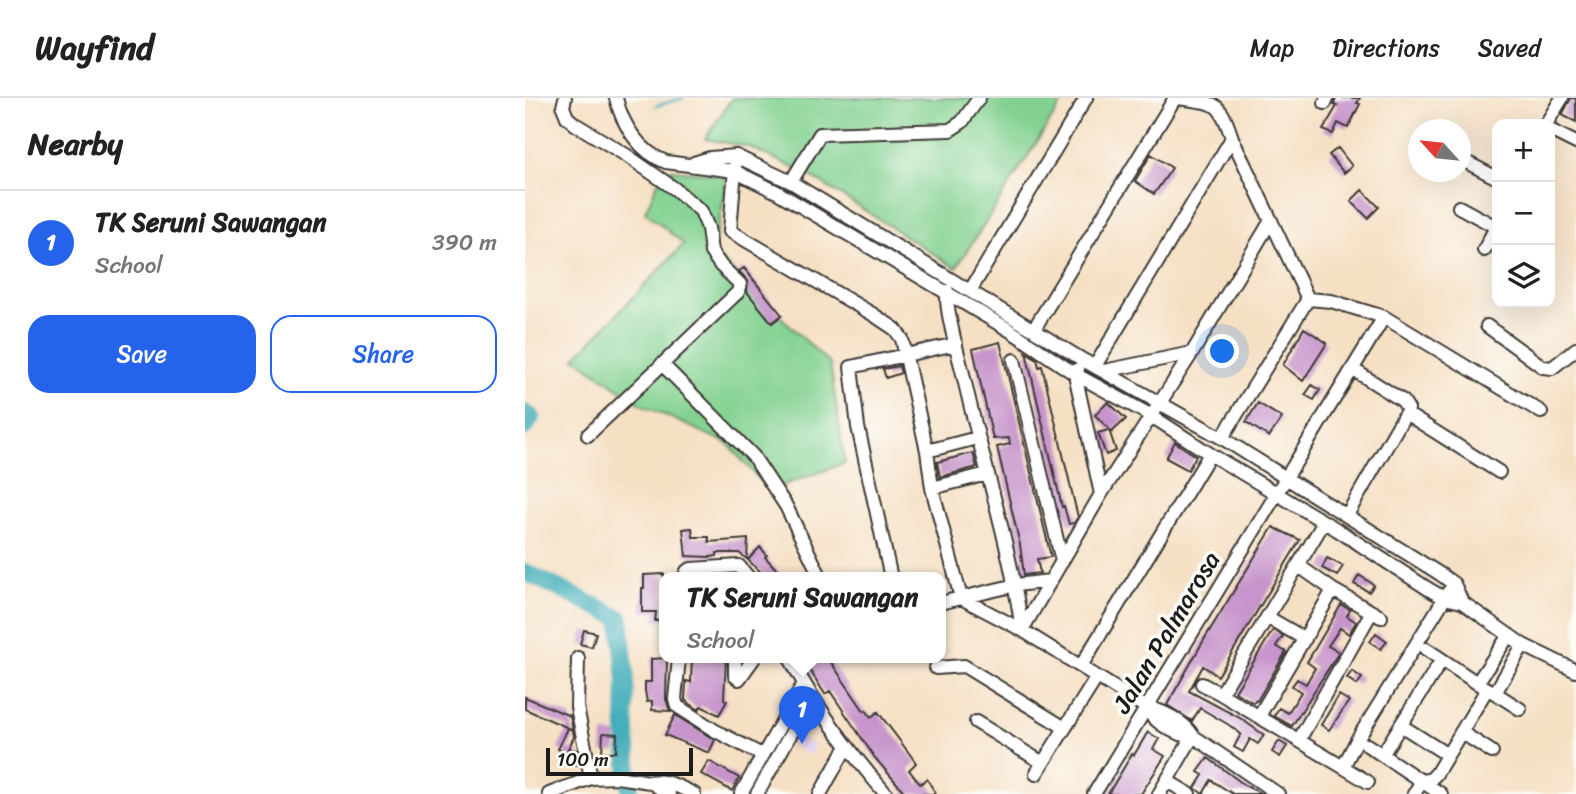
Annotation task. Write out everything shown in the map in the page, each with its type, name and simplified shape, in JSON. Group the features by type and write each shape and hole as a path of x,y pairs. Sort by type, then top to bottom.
{"street":[{"path":"565,98 563,107 567,117 675,189 701,211 708,228 711,251 720,266 740,285 738,292 588,435"},
{"path":"616,98 621,118 656,158"},
{"path":"791,182 820,134 950,130 962,122 979,98"},
{"path":"970,290 1086,98"},
{"path":"1034,329 1176,98 1212,103 1224,113 1232,138 1308,299"},
{"path":"1549,119 1562,98"},
{"path":"1555,132 1576,143"},
{"path":"1094,366 1232,138"},
{"path":"626,155 734,171 949,287 970,290 1347,515 1454,584 1462,602"},
{"path":"688,165 710,158 736,156 791,182 1075,374 1150,415 1444,597 1462,602 1523,645 1576,671"},
{"path":"736,156 730,230 895,329 902,339 927,451 932,488 961,598 1022,630 1081,666 1146,708 1154,718 1183,736 1193,736 1278,794"},
{"path":"1471,164 1492,175"},
{"path":"1459,207 1492,224"},
{"path":"1022,630 1101,494 1192,353 1270,222"},
{"path":"1484,250 1492,235"},
{"path":"949,287 956,344 977,438 1016,586 1022,630"},
{"path":"1308,299 1331,300 1384,317 1541,412"},
{"path":"1221,439 1308,299"},
{"name":"Jalan Palmarosa","path":"1094,794 1384,317"},
{"path":"1487,327 1543,367 1552,368 1576,349"},
{"path":"890,572 859,427 851,367 956,344"},
{"path":"1075,374 1094,366 1192,353"},
{"path":"1014,360 1062,561"},
{"path":"662,364 753,456 786,506 818,572"},
{"path":"1347,515 1408,410 1402,401 1354,370"},
{"path":"1075,374 1101,494"},
{"path":"1407,414 1499,472"},
{"path":"927,451 977,438"},
{"path":"1081,666 1210,454"},
{"path":"932,488 987,474"},
{"path":"1221,694 1324,522"},
{"path":"1299,566 1376,615 1299,740"},
{"path":"687,572 691,569 738,572"},
{"path":"946,602 1050,581"},
{"path":"1343,767 1454,584"},
{"path":"1259,716 1333,590"},
{"path":"1267,617 1305,639"},
{"path":"1414,794 1422,781 1431,779 1436,774 1486,689 1509,635"},
{"path":"1486,689 1523,645"},
{"path":"1426,649 1520,709"},
{"path":"578,658 577,708 591,778"},
{"path":"1382,755 1441,661"},
{"path":"679,663 675,699 677,706 714,730 762,755"},
{"path":"735,663 735,676 739,678 750,663"},
{"path":"793,663 847,746 886,794"},
{"path":"936,668 964,666 1065,728"},
{"path":"976,722 1040,769 1097,677"},
{"path":"741,794 804,683"},
{"path":"1202,684 1368,782"},
{"path":"757,794 798,721 814,699"},
{"path":"1402,726 1446,754"},
{"path":"1461,732 1492,752"},
{"path":"1159,794 1193,736"},
{"path":"1367,745 1441,794"},
{"path":"820,794 847,746"},
{"path":"549,794 591,778 617,778 645,786 658,780 673,791 694,794"},
{"path":"1167,781 1189,794"}],"shaded area":[{"path":"795,733 814,746 809,755 790,743"}],"green space":[{"path":"732,98 1065,98 956,268 807,174 749,147 705,139"},
{"path":"664,169 724,175 725,193 713,252 830,364 845,463 769,490 727,443 644,406 575,358 684,244 645,212"}],"building":[{"path":"1336,98 1360,98 1357,103 1360,104 1348,128 1338,123 1333,134 1323,130 1337,106 1334,105"},
{"path":"1571,98 1576,98 1576,122 1562,115"},
{"path":"1338,148 1352,166 1344,173 1329,155"},
{"path":"1151,154 1172,168 1154,194 1135,181"},
{"path":"1362,190 1379,207 1368,218 1351,201"},
{"path":"744,268 782,315 772,323 747,292 748,281 739,271"},
{"path":"1304,328 1327,343 1303,381 1283,365"},
{"path":"1000,342 1051,557 1037,559 1040,573 1024,575 1020,545 997,447 1010,444 1009,438 993,439 973,349"},
{"path":"1026,352 1037,359 1039,367 1042,366 1078,517 1074,523 1069,524 1064,506 1062,507"},
{"path":"899,366 901,373 886,378 883,369"},
{"path":"1312,385 1320,390 1314,400 1305,395"},
{"path":"1108,402 1126,419 1112,432 1095,415"},
{"path":"1258,403 1282,418 1269,437 1246,422"},
{"path":"1109,430 1116,451 1106,455 1098,433"},
{"path":"1175,442 1196,456 1188,470 1166,458"},
{"path":"973,453 977,467 940,477 937,462"},
{"path":"1273,527 1300,540 1218,676 1203,666 1189,691 1240,718 1264,735 1258,744 1250,739 1243,752 1234,747 1241,734 1229,725 1200,708 1192,721 1167,705"},
{"path":"692,528 693,537 709,537 709,542 748,539 747,559 739,553 717,553 717,556 710,557 686,556 683,529"},
{"path":"760,547 778,572 761,572 748,560"},
{"path":"1327,558 1343,566 1337,576 1322,568"},
{"path":"659,574 659,621 655,621 656,612 642,612 644,575"},
{"path":"1359,575 1374,585 1369,592 1354,584"},
{"path":"1341,605 1350,610 1347,616 1356,622 1349,634 1340,628 1328,646 1339,652 1292,726 1274,716 1279,708 1288,713 1301,692 1292,686 1297,679 1306,684 1315,668 1307,662"},
{"path":"584,630 596,633 592,647 580,644"},
{"path":"1273,630 1283,636 1276,646 1286,652 1254,703 1235,692"},
{"path":"1376,633 1387,641 1381,649 1370,642"},
{"path":"659,658 659,663 667,663 666,699 670,711 652,710 652,701 647,702 645,682 651,682 651,659"},
{"path":"692,663 726,663 724,699 727,701 719,715 701,706 699,710 685,700 686,681 691,682"},
{"path":"805,663 831,663 864,711 871,717 878,712 909,753 916,763 909,770 920,784 927,779 936,794 906,794 875,758 830,691 825,694"},
{"path":"1352,671 1362,678 1357,685 1347,678"},
{"path":"1339,695 1349,701 1329,730 1321,725"},
{"path":"525,697 570,716 573,730 525,709"},
{"path":"675,715 715,740 709,753 665,735"},
{"path":"568,728 573,730 574,737 568,749 577,750 580,765 566,764 567,751 566,753 558,749"},
{"path":"1148,732 1159,739 1153,749 1165,756 1141,794 1108,794 1132,754 1134,755"},
{"path":"603,733 617,734 616,752 602,752"},
{"path":"1279,741 1287,746 1280,757 1272,752"},
{"path":"1208,758 1246,786 1262,794 1233,794 1211,780 1203,794 1195,788 1203,775 1198,772"},
{"path":"709,761 739,778 732,791 701,774"}],"waterway":[{"path":"656,106 683,98"},
{"path":"525,413 531,417 525,427"},
{"path":"525,572 620,618 626,680 625,715 630,794"}],"place":[{"name":"TK Seruni Sawangan","path":"802,744"}]}
